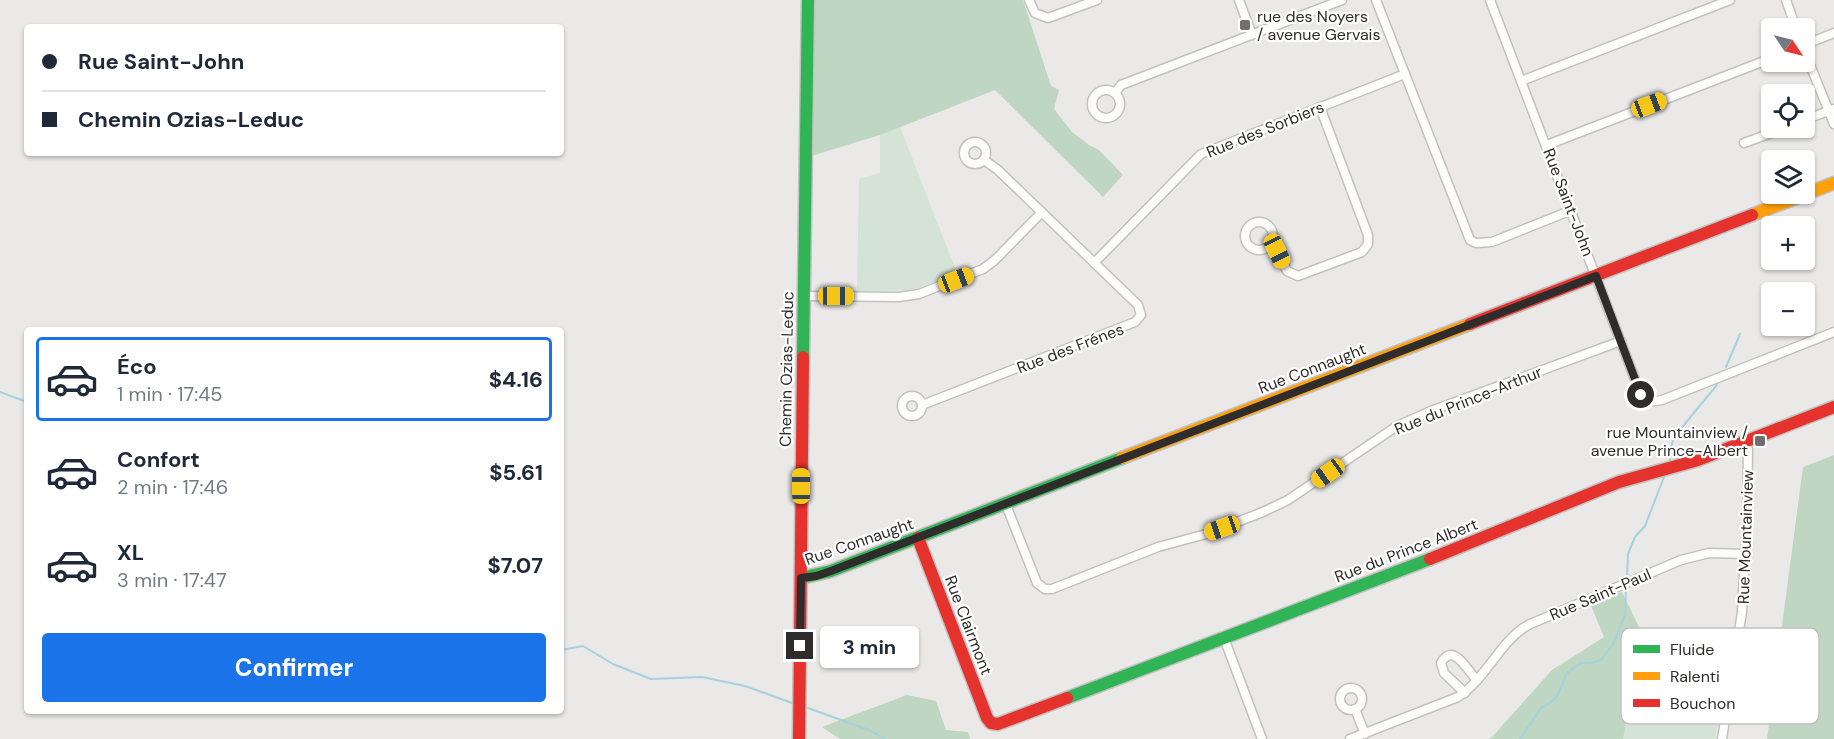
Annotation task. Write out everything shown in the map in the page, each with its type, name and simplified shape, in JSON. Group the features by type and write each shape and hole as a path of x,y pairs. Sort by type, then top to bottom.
{"street":[{"name":"Chemin Ozias-Leduc","path":"799,739 808,0"},
{"path":"1029,0 1035,13 1048,18 1097,0"},
{"path":"1239,0 1252,35"},
{"path":"1115,93 1121,85 1342,0"},
{"path":"1376,0 1467,235 1476,243 1492,242 1572,210"},
{"name":"Rue Saint-John","path":"1490,0 1644,400 1650,402 1662,400 1834,332"},
{"path":"1521,81 1730,0"},
{"path":"1785,0 1792,18"},
{"path":"1815,41 1834,33"},
{"path":"1547,145 1761,62"},
{"path":"1814,72 1831,110 1834,124"},
{"name":"Rue des Sorbiers","path":"1094,263 1201,154 1405,74"},
{"path":"1269,246 1277,251 1287,271 1298,276 1362,252 1368,244 1368,235 1320,107"},
{"path":"1815,116 1831,110"},
{"path":"1744,143 1761,137"},
{"name":"Rue des Frénes","path":"922,405 1138,320 1141,313 1139,307 1042,212 998,170 984,160"},
{"name":"Rue Connaught","path":"801,578 825,573 1006,505 1834,183"},
{"path":"803,296 899,297 919,294 983,269 995,260 1042,212"},
{"name":"Rue du Prince-Arthur","path":"1006,505 1037,583 1045,589 1052,589 1158,547 1206,534 1263,512 1288,500 1397,426 1431,411 1621,341"},
{"name":"Rue du Prince Albert","path":"991,723 998,724 1394,573 1619,482 1686,464 1834,408"},
{"name":"Rue Mountainview","path":"1739,628 1746,554 1748,450 1746,442"},
{"name":"Rue Clairmont","path":"918,538 987,718 991,723"},
{"name":"Rue Saint-Paul","path":"1350,739 1439,706 1465,693 1512,637 1528,624 1681,560 1715,553 1746,554"},
{"path":"1224,638 1262,739"},
{"path":"1465,693 1443,671 1441,663 1445,657 1452,655 1458,657 1470,674 1478,680"},
{"path":"1355,709 1365,734"},
{"name":"Rue Mountainview","path":"1722,739 1724,724"}],"green space":[{"path":"814,0 1023,0 1051,86 1059,90 1054,109 1072,132 1099,150 1123,175 1103,197 995,90 880,135 811,156"},
{"path":"900,127 957,273 913,290 857,291 859,179 880,173 880,135"},
{"path":"1834,455 1834,739 1767,739 1769,724 1819,724 1819,628 1782,628 1803,467"},
{"path":"1622,592 1640,628 1621,628 1621,724 1626,724 1623,739 1488,739 1552,670 1604,637 1590,603"},
{"path":"1620,675 1621,724 1718,724 1715,739 1565,739"},
{"path":"907,695 936,701 946,730 968,732 970,739 840,739 822,727"}],"waterway":[{"path":"1726,367 1740,334"},
{"path":"1670,462 1674,437 1717,385"},
{"path":"0,392 24,401"},
{"path":"1627,576 1628,554 1635,537 1645,526 1664,477"},
{"path":"1520,739 1541,708 1557,696 1567,673 1581,663 1601,660 1613,644 1625,615 1626,590"},
{"path":"564,649 583,646 613,664 651,679 702,677 745,686 792,703"},
{"path":"808,708 869,730 885,739"}],"traffic: fast":[{"path":"803,357 808,0"},
{"path":"801,578 831,571 1122,458"},
{"path":"1067,698 1430,559"}],"traffic: slow":[{"path":"1752,215 1834,183"},
{"path":"1122,458 1470,324"}],"traffic: jam":[{"path":"1470,324 1752,215"},
{"path":"799,739 803,357"},
{"path":"1430,559 1619,482 1698,460 1834,407"},
{"path":"918,538 987,718 991,723 998,724 1067,698"}],"place":[{"name":"rue des Noyers / avenue Gervais","path":"1245,25"},
{"name":"rue Mountainview / avenue Prince-Albert","path":"1760,441"}],"route":[{"path":"800,646 801,578 831,571 1006,505 1596,276 1641,395"}]}
